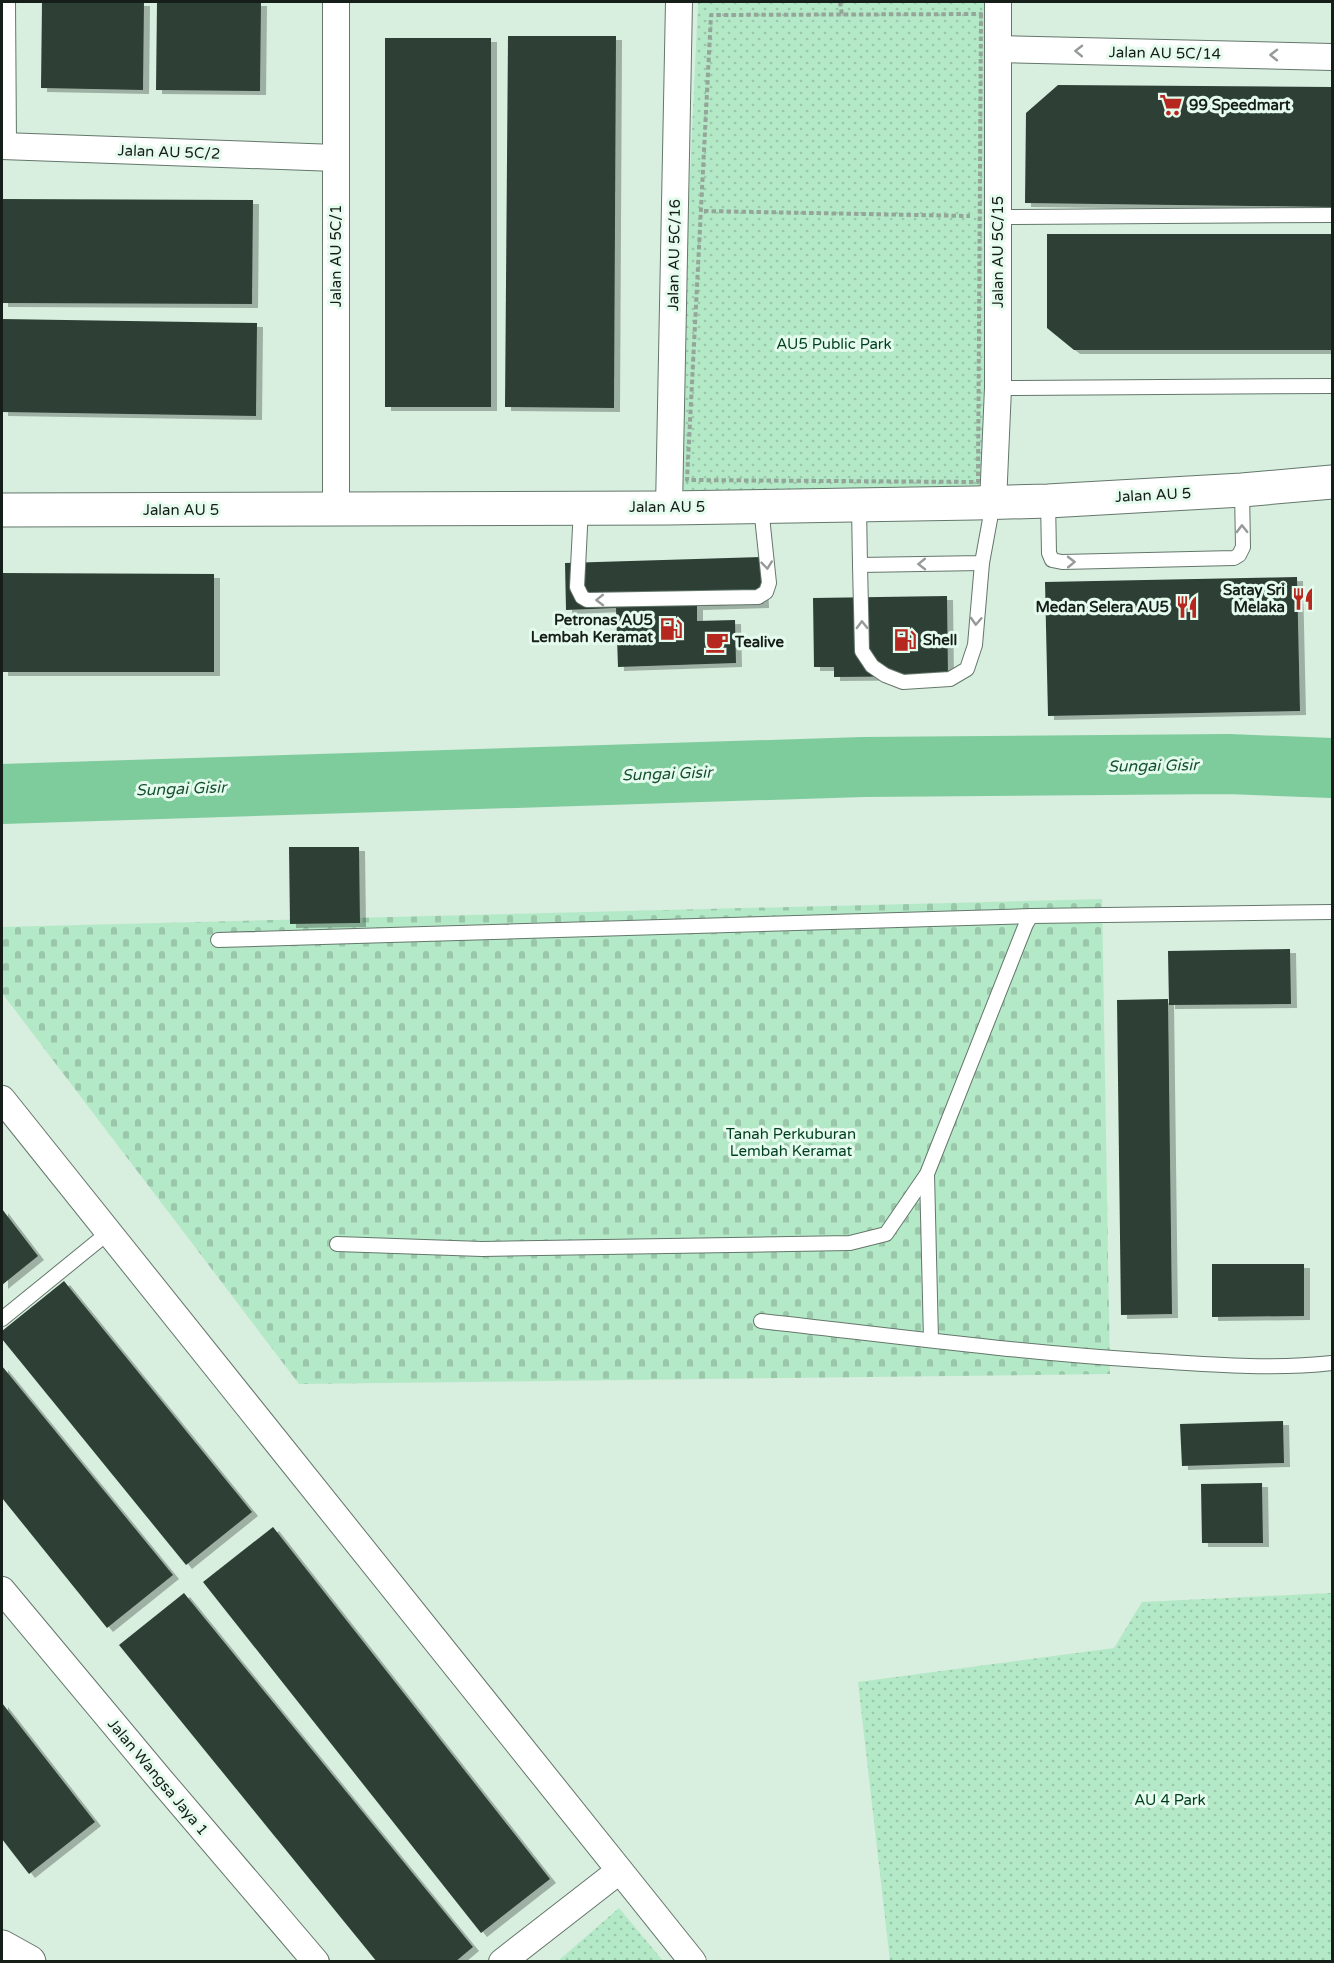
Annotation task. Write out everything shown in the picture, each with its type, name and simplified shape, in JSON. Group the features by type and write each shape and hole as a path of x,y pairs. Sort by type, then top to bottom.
{"main road":[{"name":"Jalan AU 5","path":"2,510 859,506 1048,501 1242,490 1332,482"},
{"path":"2,1947 29,1962"}],"street":[{"path":"2,2 2,146"},
{"name":"Jalan AU 5C/1","path":"336,2 336,510"},
{"name":"Jalan AU 5C/16","path":"669,508 679,2"},
{"name":"Jalan AU 5C/15","path":"993,503 998,388 989,217 998,49 998,2"},
{"name":"Jalan AU 5C/14","path":"998,49 1332,57"},
{"name":"Jalan AU 5C/2","path":"2,146 336,158"},
{"path":"2,1099 693,1962"},
{"name":"Jalan Wangsa Jaya 1","path":"2,1590 316,1962"},
{"path":"502,1962 619,1871"}],"lane":[{"path":"989,217 1332,215"},
{"path":"998,388 1332,386"},
{"path":"1048,501 1049,553 1052,560 1062,562 1234,558 1239,555 1243,547 1242,490"},
{"path":"859,506 862,651 872,666 885,675 903,682 950,679 967,669 975,645 982,563 993,503"},
{"path":"581,508 578,586 582,597 587,600 758,597 766,592 769,583 761,507"},
{"path":"860,565 982,563"},
{"path":"218,940 1031,916 1332,912"},
{"path":"337,1244 482,1249 850,1243 886,1234 927,1174 1031,916"},
{"path":"927,1174 931,1340"},
{"path":"2,1319 109,1232"},
{"path":"761,1321 1081,1356 1194,1364 1332,1363"}],"path":[{"path":"840,2 842,15"},
{"path":"981,14 989,217 978,482 687,480 711,15 981,14"},
{"path":"705,214 701,211 989,217"}],"green space":[{"name":"AU5 Public Park","path":"698,3 989,3 985,496 675,497"},
{"name":"Tanah Perkuburan Lembah Keramat","path":"1102,899 1110,1374 299,1384 2,993 2,927"},
{"name":"AU 4 Park","path":"1332,1593 1332,1961 890,1961 858,1682 1114,1648 1142,1602"},
{"path":"619,1908 663,1961 558,1961"}],"building":[{"path":"42,2 144,2 143,90 41,88"},
{"path":"157,2 261,2 260,91 156,90"},
{"path":"508,36 616,36 614,408 505,407"},
{"path":"385,38 491,38 491,407 385,407"},
{"path":"1058,85 1332,87 1332,207 1025,203 1026,113"},
{"path":"2,199 253,200 252,304 2,303"},
{"path":"1047,234 1332,234 1332,350 1074,350 1047,328"},
{"path":"2,319 257,323 256,416 2,412"},
{"path":"761,557 763,604 697,606 697,621 735,620 736,663 618,667 616,608 566,610 565,563"},
{"path":"2,573 214,574 214,672 2,672"},
{"path":"1297,577 1300,711 1048,716 1045,582"},
{"path":"947,596 948,676 834,677 834,667 814,667 813,598"},
{"path":"289,847 359,847 360,923 290,924"},
{"path":"1290,949 1291,1004 1169,1005 1168,951"},
{"path":"1168,999 1172,1314 1121,1315 1117,1000"},
{"path":"2,1209 38,1256 2,1285"},
{"path":"1212,1264 1304,1264 1304,1316 1212,1317"},
{"path":"64,1281 252,1512 186,1565 2,1339 2,1331"},
{"path":"2,1366 173,1575 107,1628 2,1498"},
{"path":"1283,1421 1284,1463 1182,1466 1180,1424"},
{"path":"1262,1483 1263,1543 1202,1543 1201,1484"},
{"path":"273,1527 550,1879 481,1933 203,1582"},
{"path":"184,1593 473,1947 455,1962 377,1962 119,1645"},
{"path":"2,1703 95,1822 29,1874 2,1839"}],"waterway":[{"name":"Sungai Gisir","path":"2,794 863,767 1228,764 1332,768"}],"place":[{"name":"99 Speedmart","path":"1171,105"},
{"name":"Satay Sri Melaka","path":"1303,599"},
{"name":"Medan Selera AU5","path":"1187,607"},
{"name":"Petronas AU5 Lembah Keramat","path":"671,629"},
{"name":"Shell","path":"905,640"},
{"name":"Tealive","path":"717,642"}]}
